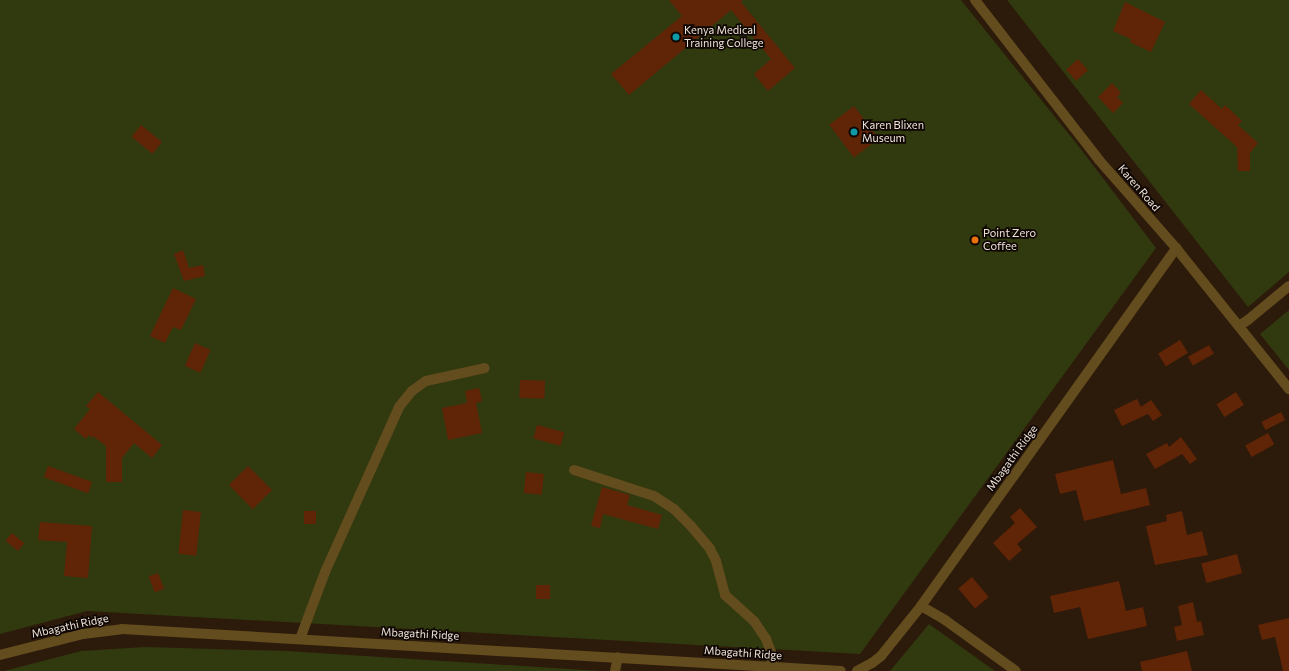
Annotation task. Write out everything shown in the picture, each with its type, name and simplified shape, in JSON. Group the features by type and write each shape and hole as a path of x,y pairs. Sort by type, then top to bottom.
{"street":[{"name":"Karen Road","path":"975,0 1099,160 1176,248 1289,389"},
{"name":"Mbagathi Ridge","path":"857,671 881,656 921,606 1176,248"},
{"path":"1239,326 1289,286"},
{"path":"300,639 325,572 399,407 412,391 426,381 484,368"},
{"path":"574,470 654,496 674,509 710,550 716,561 725,595 754,621 766,639 771,652 772,667"},
{"path":"921,606 945,620 1016,671"},
{"name":"Mbagathi Ridge","path":"0,655 83,634 122,629 618,657 748,668 772,667 841,671"},
{"path":"615,671 618,657"}],"green space":[{"path":"0,0 961,0 1080,148 1156,248 860,654 87,611 0,634"},
{"path":"1007,0 1289,0 1289,272 1248,307"},
{"path":"1289,310 1289,370 1260,334"},
{"path":"929,624 995,671 890,671"},
{"path":"145,647 287,651 600,671 4,671 81,651"}],"building":[{"name":"Kenya Medical Training College","path":"669,0 743,0 741,2 795,68 768,91 754,74 771,59 731,10 629,95 611,74 682,16"},
{"path":"1125,2 1165,22 1151,52 1130,42 1131,39 1113,31"},
{"path":"1078,59 1088,70 1076,81 1066,70"},
{"path":"1112,83 1121,93 1117,97 1123,103 1113,113 1098,97"},
{"path":"1201,90 1222,109 1225,105 1242,121 1238,125 1258,143 1250,153 1250,171 1238,171 1237,147 1189,104"},
{"name":"Karen Blixen Museum","path":"854,106 879,139 854,157 829,125"},
{"path":"141,125 162,142 153,154 132,137"},
{"path":"183,250 189,268 203,265 205,276 184,281 174,254"},
{"path":"173,288 196,299 181,330 173,327 165,343 150,336"},
{"path":"1180,340 1188,353 1166,366 1158,354"},
{"path":"195,343 211,350 200,373 185,366"},
{"path":"1209,345 1214,354 1193,365 1188,357"},
{"path":"520,380 545,381 544,399 519,398"},
{"path":"479,388 482,401 476,403 482,433 448,440 442,408 467,403 465,391"},
{"path":"98,392 162,445 152,458 134,443 122,458 122,482 106,482 106,446 93,436 92,438 89,435 86,439 74,429 90,409 86,406"},
{"path":"1236,392 1244,405 1224,417 1216,404"},
{"path":"1137,399 1141,407 1151,400 1162,415 1153,421 1148,414 1122,426 1114,410"},
{"path":"1281,412 1285,420 1265,430 1261,422"},
{"path":"537,425 564,432 560,446 533,439"},
{"path":"1268,433 1274,444 1252,457 1245,446"},
{"path":"1181,437 1197,459 1190,464 1182,454 1155,469 1146,454 1167,443 1169,447"},
{"path":"1113,460 1121,494 1146,488 1150,505 1084,521 1076,490 1060,494 1055,474"},
{"path":"48,466 92,482 88,493 44,477"},
{"path":"248,466 272,490 253,509 229,485"},
{"path":"526,472 544,474 542,495 524,493"},
{"path":"602,487 630,495 627,505 662,515 658,529 603,514 600,528 591,526"},
{"path":"1020,508 1037,527 1017,544 1022,550 1009,561 993,543 1015,523 1010,517"},
{"path":"183,510 201,512 196,556 178,554"},
{"path":"304,511 316,511 316,524 304,524"},
{"path":"1182,511 1187,535 1202,531 1208,555 1155,565 1146,526 1167,521 1166,515"},
{"path":"40,522 92,526 88,578 64,576 67,542 38,540"},
{"path":"12,533 24,543 18,551 6,541"},
{"path":"1237,554 1242,573 1206,583 1201,564"},
{"path":"158,573 164,589 155,592 149,577"},
{"path":"972,577 989,597 975,608 958,589"},
{"path":"1119,581 1126,611 1143,607 1147,626 1088,639 1080,607 1054,613 1050,596"},
{"path":"536,585 550,585 550,599 536,599"},
{"path":"1193,602 1197,622 1201,621 1204,635 1177,641 1174,627 1182,625 1178,606"},
{"path":"1289,618 1289,671 1283,671 1275,637 1262,640 1258,625"},
{"path":"1187,651 1192,671 1142,671 1140,662"}],"place":[{"name":"Kenya Medical Training College","path":"676,37"},
{"name":"Karen Blixen Museum","path":"854,132"},
{"name":"Point Zero Coffee","path":"975,240"}]}
